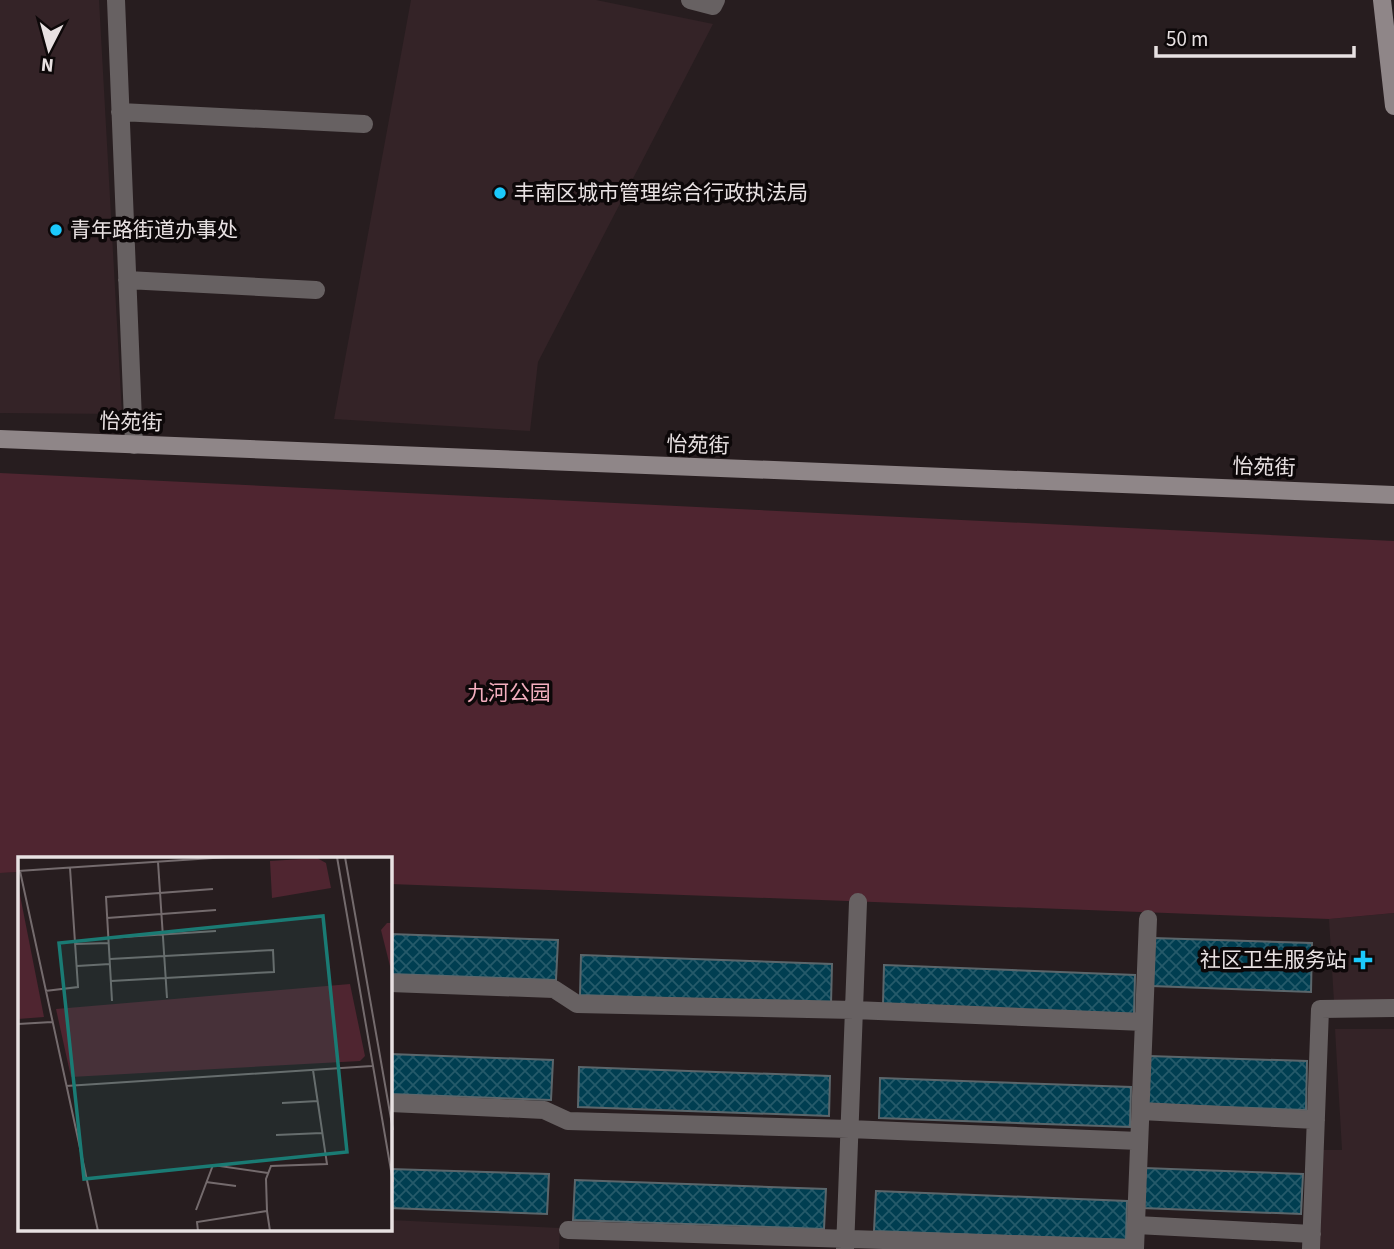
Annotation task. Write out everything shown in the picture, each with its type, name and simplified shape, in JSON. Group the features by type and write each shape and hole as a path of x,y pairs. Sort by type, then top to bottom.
{"street":[{"path":"116,0 134,445"},
{"path":"690,0 713,6 716,0"},
{"path":"1382,0 1394,106"},
{"path":"120,112 364,124"},
{"path":"127,280 316,290"},
{"name":"怡苑街","path":"0,439 1394,495"},
{"path":"845,1243 858,902"},
{"path":"568,1230 845,1243 1135,1249 1148,919"},
{"path":"392,984 554,989 577,1004 854,1010 1144,1022"},
{"path":"1136,1225 1311,1242 1320,1009 1394,1008"},
{"path":"392,1103 544,1110 569,1121 1139,1141"},
{"path":"1140,1111 1316,1119"}],"shaded area":[{"name":"青年路街道办事处","path":"0,0 99,0 122,414 0,413"},
{"name":"丰南区城市管理综合行政执法局","path":"411,0 596,0 713,24 538,362 530,431 334,419"},
{"path":"18,872 18,1232 392,1232 392,1220 560,1228 559,1249 0,1249 0,873"},
{"name":"社区卫生服务站","path":"1394,913 1394,1001 1334,1002 1329,919"},
{"path":"1335,1029 1394,1029 1394,1249 1315,1249 1317,1150 1342,1150"}],"green space":[{"name":"九河公园","path":"0,473 1394,541 1394,913 1329,919 392,884 392,857 18,857 18,872 0,873"}],"building":[{"path":"392,934 558,940 556,980 392,974"},
{"path":"1153,938 1312,943 1311,992 1152,986"},
{"path":"581,955 832,964 831,1004 580,995"},
{"path":"884,965 1135,975 1134,1014 883,1005"},
{"path":"392,1054 553,1060 551,1100 392,1094"},
{"path":"1148,1056 1307,1061 1306,1110 1147,1104"},
{"path":"579,1067 830,1076 829,1116 578,1107"},
{"path":"880,1078 1131,1087 1130,1127 879,1118"},
{"path":"1144,1168 1303,1174 1301,1214 1142,1208"},
{"path":"392,1169 549,1174 547,1214 392,1208"},
{"path":"575,1180 826,1189 824,1229 573,1220"},
{"path":"876,1191 1127,1201 1126,1240 874,1231"}],"place":[{"name":"丰南区城市管理综合行政执法局","path":"500,193"},
{"name":"青年路街道办事处","path":"56,230"},
{"name":"社区卫生服务站","path":"1363,960"}]}
